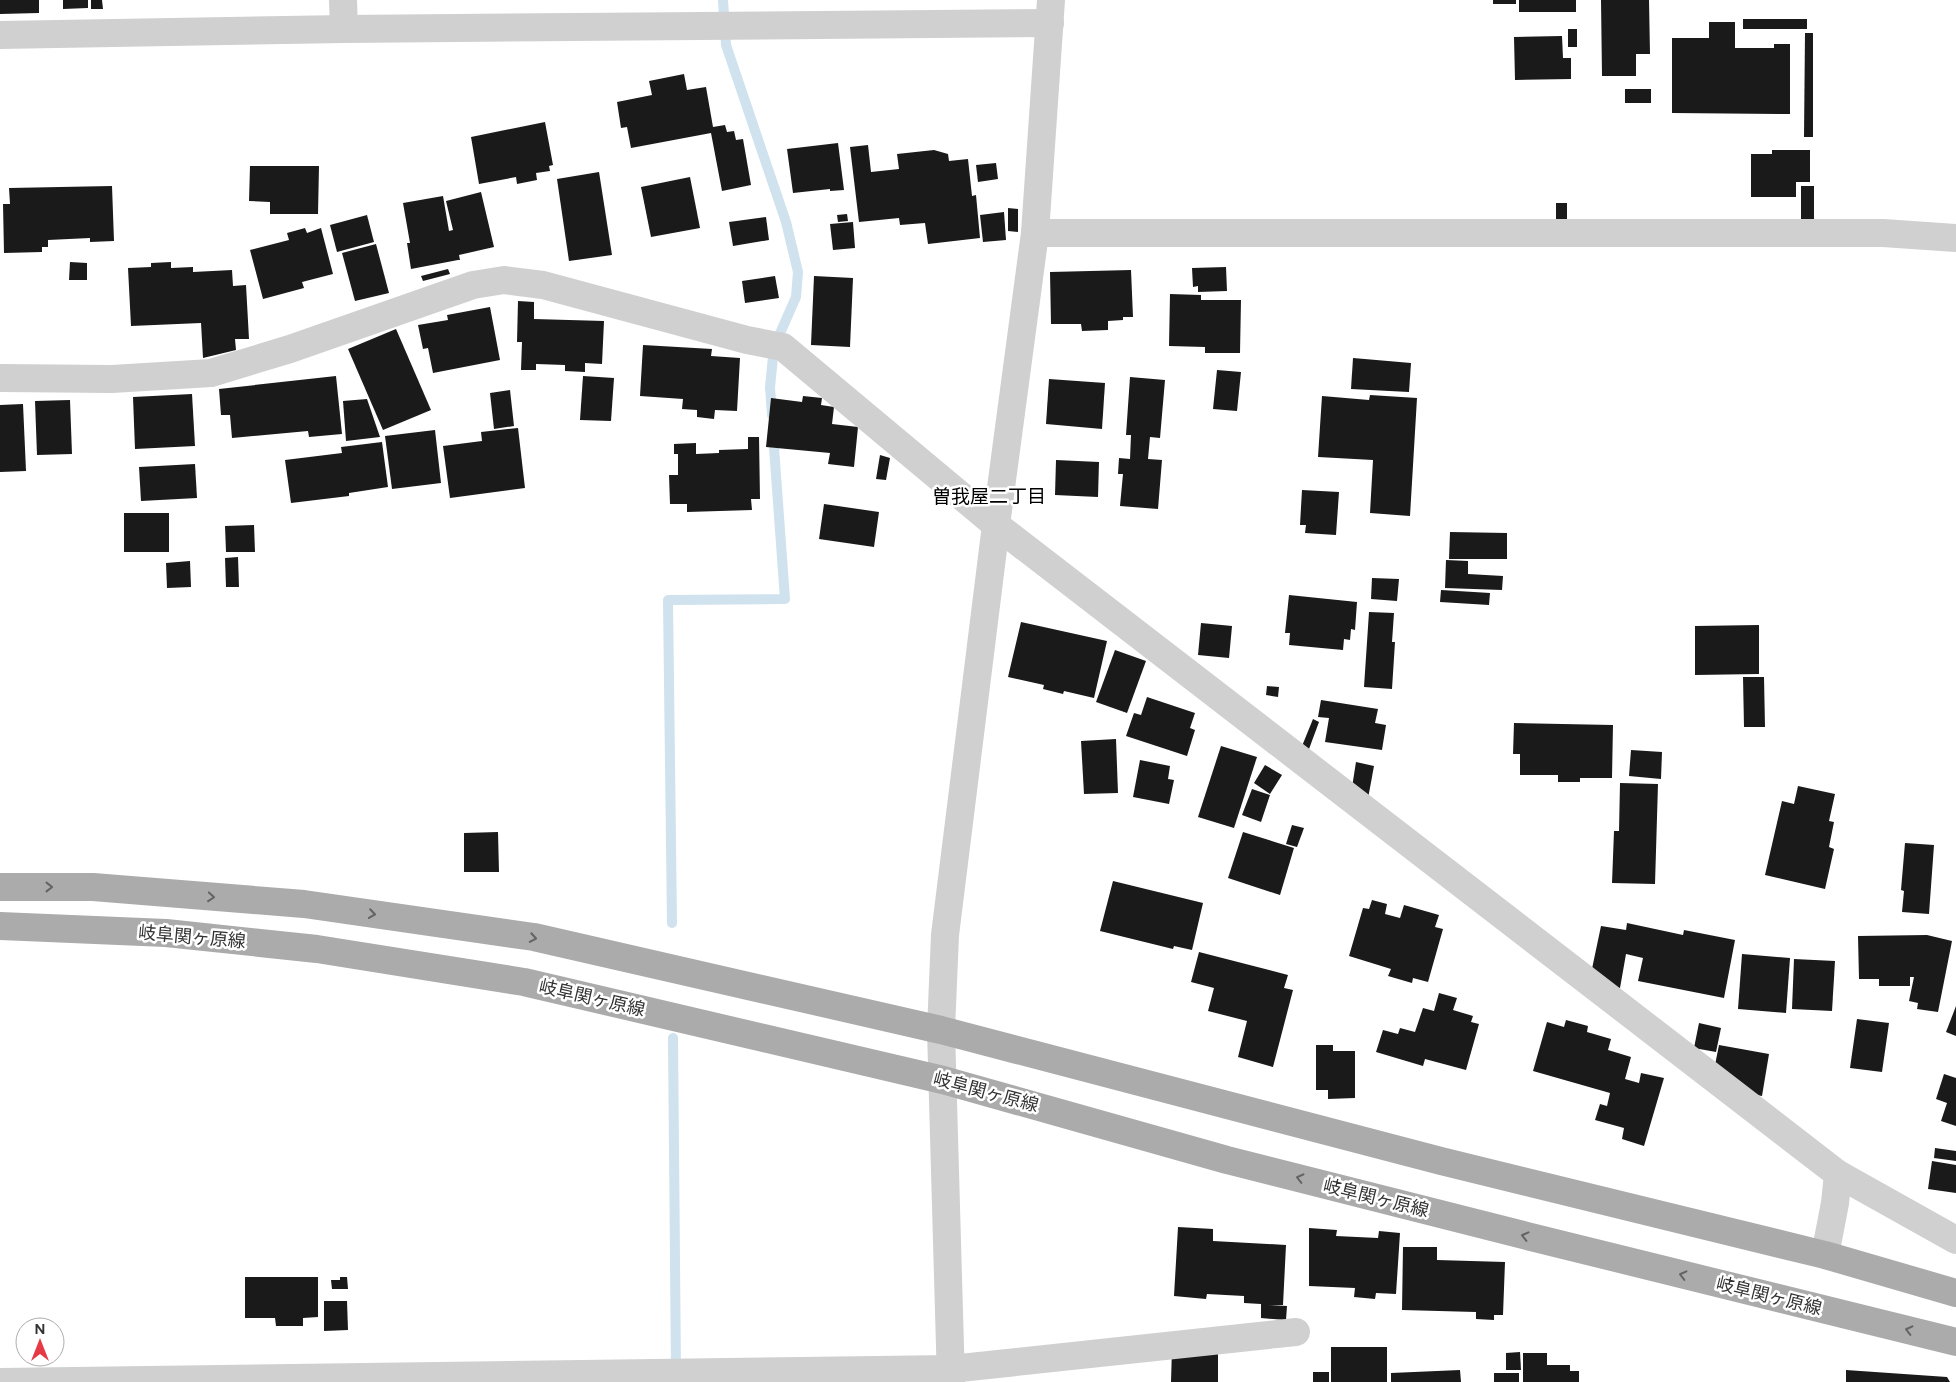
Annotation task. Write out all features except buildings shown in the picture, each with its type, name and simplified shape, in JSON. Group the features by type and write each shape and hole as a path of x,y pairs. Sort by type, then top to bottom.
{"main road":[{"path":"0,887 93,887 304,904 534,938 941,1030 1441,1161 1825,1255 1956,1293"},
{"name":"岐阜関ヶ原線","path":"0,926 166,933 317,949 504,979 943,1080 1227,1160 1956,1342"}],"street":[{"path":"343,0 344,29"},
{"path":"0,35 344,29 1050,11 1035,232 945,935 941,1030 951,1376"},
{"path":"1035,232 1883,232 1956,238"},
{"path":"0,378 112,380 211,373 473,285 504,280 543,285 737,338 783,348 996,525 1838,1174 1956,1240"},
{"path":"1825,1255 1835,1203 1838,1174"},
{"path":"0,1382 951,1376 1296,1332"}],"waterway":[{"path":"723,0 726,45 786,222 798,272 796,297 774,347 770,387 772,415"},
{"path":"672,923 668,600 785,599 773,434"},
{"path":"673,1038 676,1372"}],"district":[{"name":"曽我屋二丁目","path":"989,496"}]}
